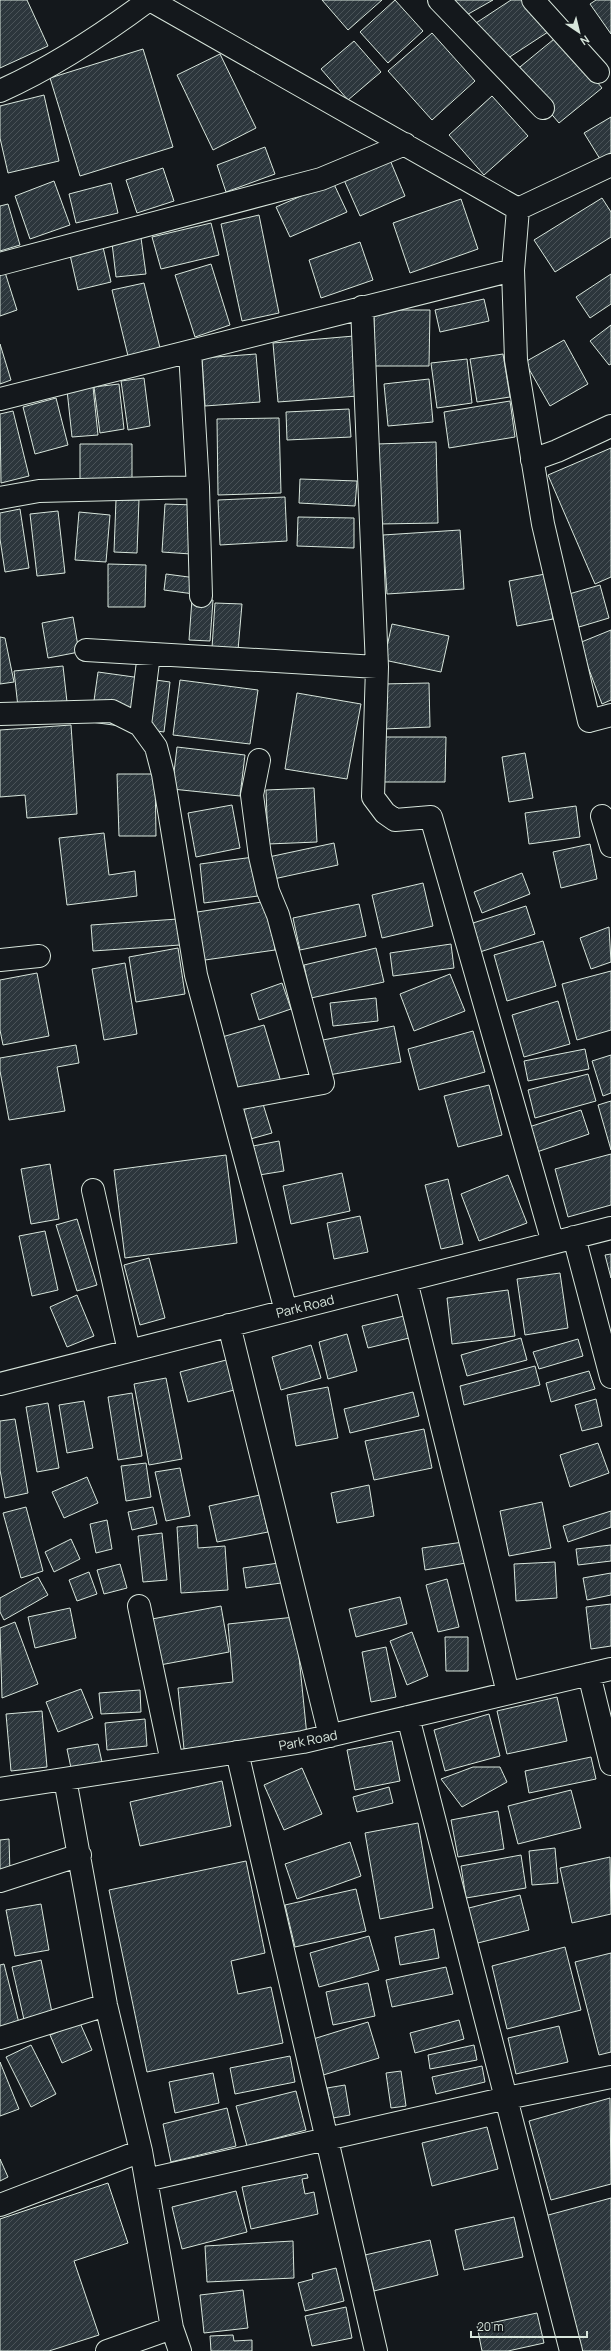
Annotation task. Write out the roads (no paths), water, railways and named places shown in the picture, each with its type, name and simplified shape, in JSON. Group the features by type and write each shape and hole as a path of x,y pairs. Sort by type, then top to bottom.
{"street":[{"path":"0,91 28,78 96,39 149,0 518,209"},
{"path":"439,0 543,108"},
{"path":"533,0 598,72"},
{"path":"0,264 321,179 405,144"},
{"path":"518,209 611,165"},
{"path":"518,209 513,270 516,360 543,524 589,721 611,714"},
{"path":"0,399 513,270"},
{"path":"362,307 377,666 373,798 385,813 395,820 430,817 553,1243"},
{"path":"190,352 198,487 201,596"},
{"path":"532,460 557,451 611,426"},
{"path":"0,498 39,491 198,487"},
{"path":"86,650 377,666"},
{"path":"140,725 149,654"},
{"path":"0,714 112,711 140,725 156,747 164,774 196,975 286,1311"},
{"path":"230,1100 323,1083 278,915 268,891 260,856 252,795 259,760"},
{"path":"602,816 611,846"},
{"path":"0,960 39,956"},
{"path":"93,1190 129,1350"},
{"name":"Park Road","path":"0,1384 611,1228"},
{"path":"574,1237 611,1377"},
{"path":"406,1281 508,1693"},
{"path":"230,1325 330,1736"},
{"path":"139,1606 172,1762"},
{"name":"Park Road","path":"0,1789 330,1736 611,1669"},
{"path":"589,1674 611,1764"},
{"path":"408,1717 571,2351"},
{"path":"237,1752 376,2351"},
{"path":"65,1779 106,2005 141,2151 172,2328 180,2351"},
{"path":"0,1881 80,1856"},
{"path":"0,2038 106,2005"},
{"path":"146,2180 326,2138 507,2098 611,2077"},
{"path":"0,2205 141,2151"},
{"path":"107,2351 172,2328"}]}
